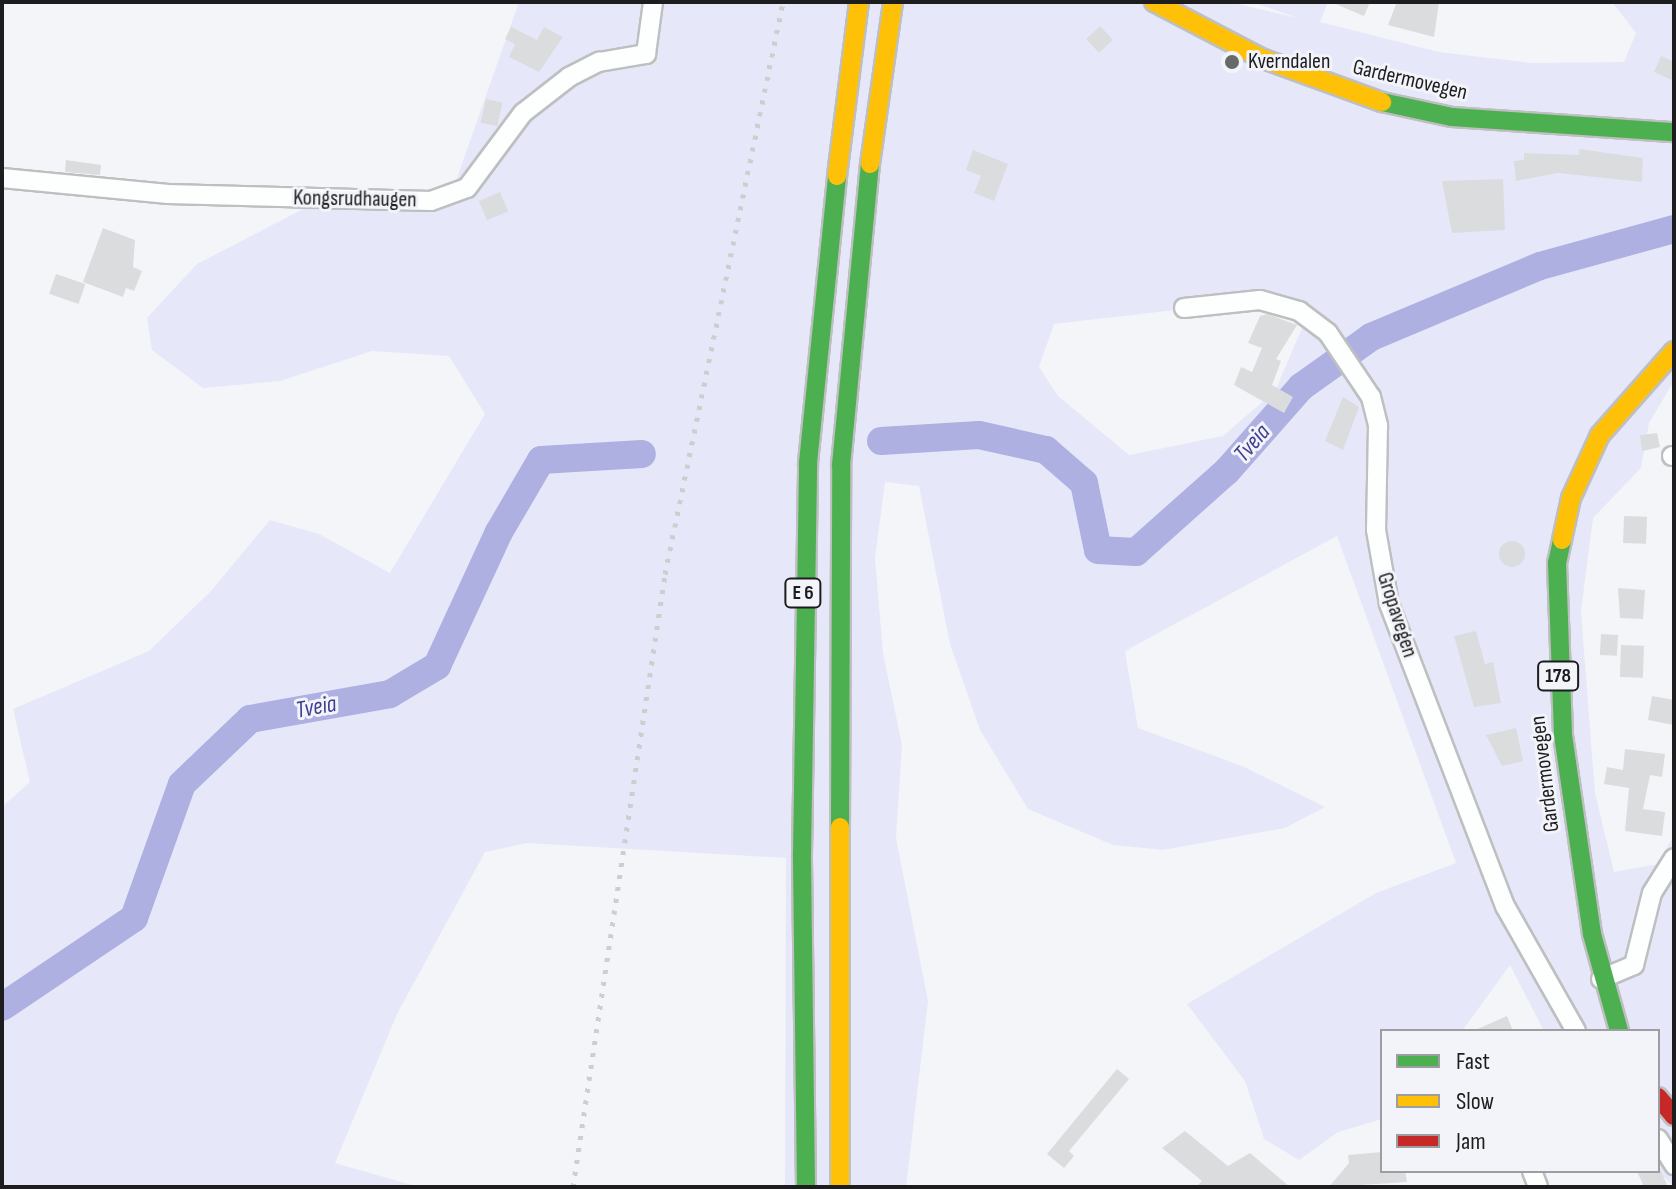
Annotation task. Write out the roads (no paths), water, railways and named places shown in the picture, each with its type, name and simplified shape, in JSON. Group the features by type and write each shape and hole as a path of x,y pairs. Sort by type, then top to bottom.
{"main road":[{"name":"E 6","path":"806,1187 802,822 808,463 816,337 859,2"},
{"name":"E 6","path":"840,1187 841,465 864,210 893,2"},
{"name":"Gardermovegen","path":"1154,2 1261,58 1370,99 1452,117 1674,132"},
{"name":"Gardermovegen","path":"1618,1029 1601,979 1563,735 1557,563 1571,498 1600,435 1674,351"}],"street":[{"name":"Kongsrudhaugen","path":"2,178 168,194 431,201 474,182 523,113 569,77 599,62 646,54 653,2"},
{"name":"Gropavegen","path":"1184,308 1278,303 1311,318 1344,353 1375,406 1376,530 1389,604 1505,906 1575,1029"},
{"path":"1601,979 1634,965 1652,893 1674,858"},
{"path":"1660,1142 1674,1165"}],"waterway":[{"name":"Tveia","path":"881,441 979,435 1046,450 1084,483 1098,550 1136,552 1227,471 1301,387 1371,337 1540,266 1674,229"},
{"name":"Tveia","path":"2,1007 134,918 182,784 250,719 390,694 437,666 499,532 541,460 642,454"}],"railway":[{"path":"573,1187 665,574 783,2"}],"place":[{"name":"Kverndalen","path":"1232,62"}]}
